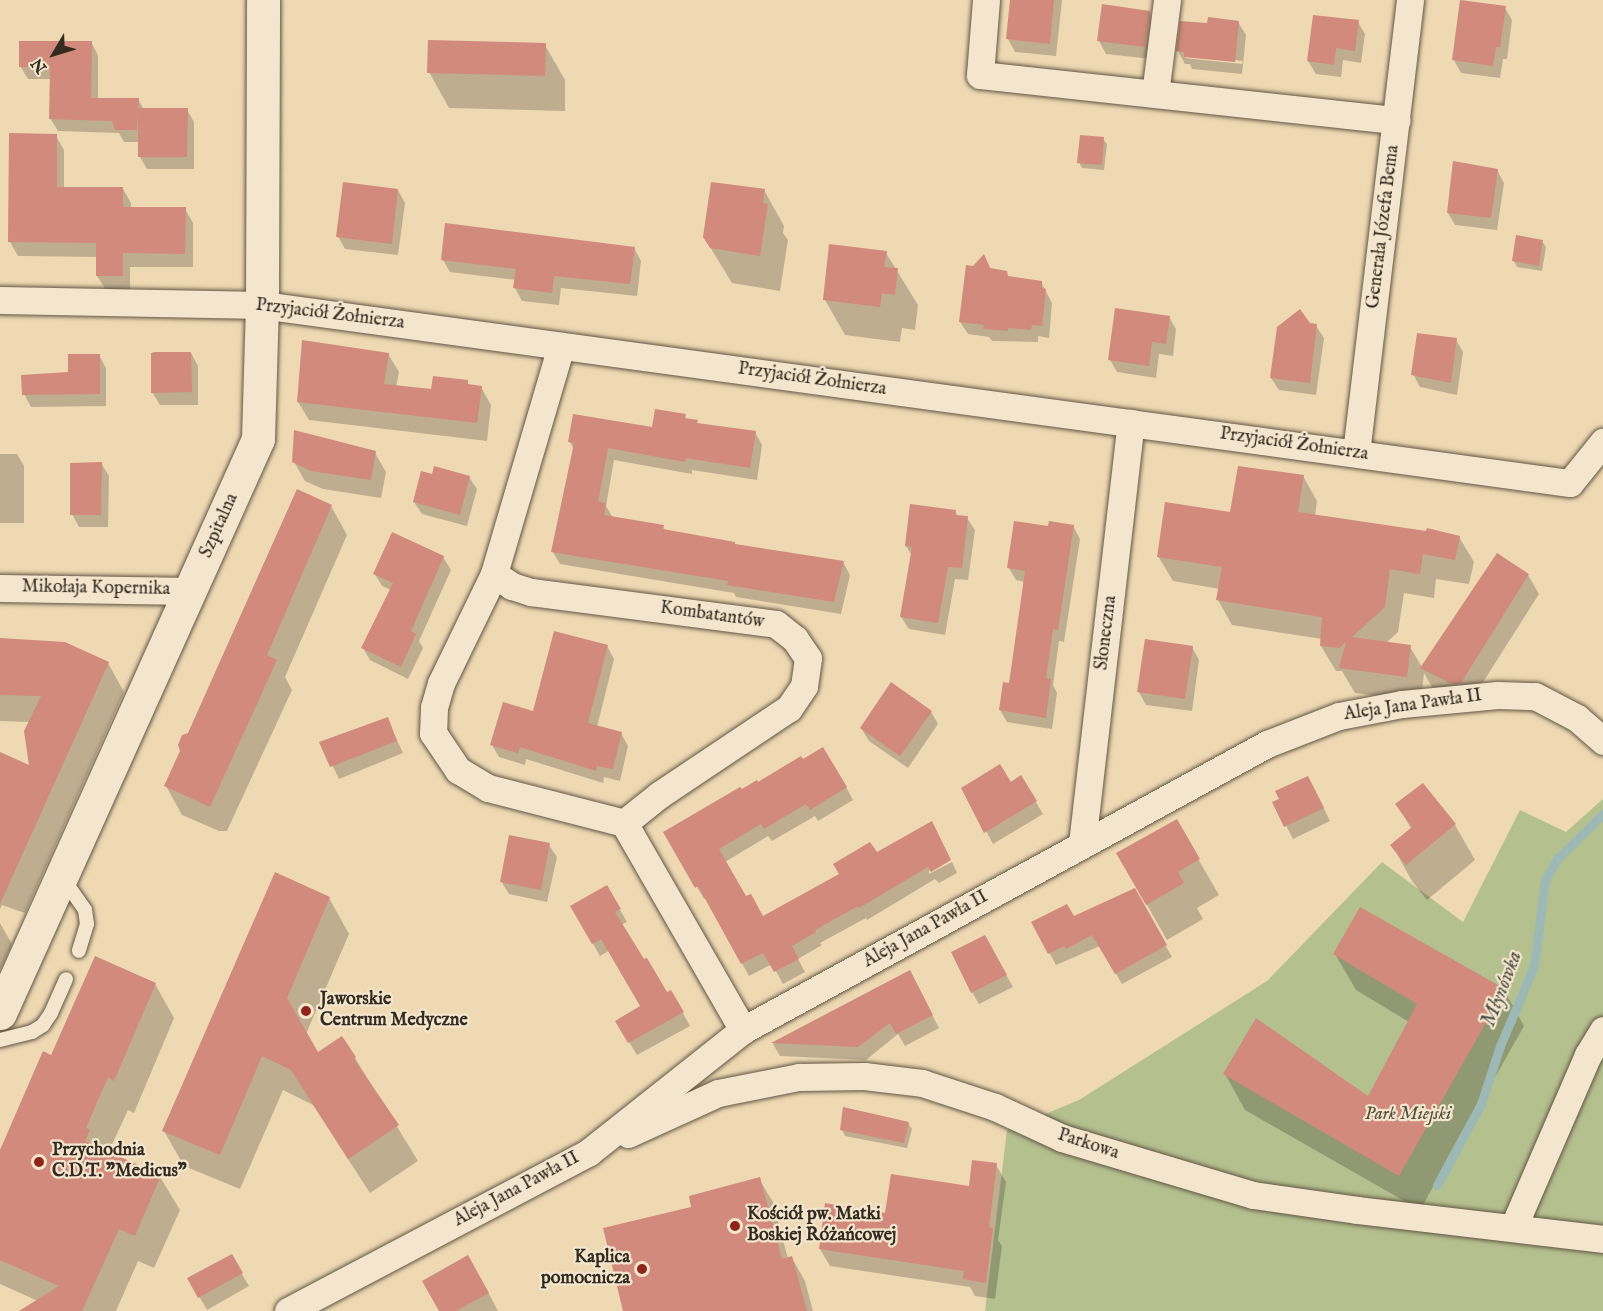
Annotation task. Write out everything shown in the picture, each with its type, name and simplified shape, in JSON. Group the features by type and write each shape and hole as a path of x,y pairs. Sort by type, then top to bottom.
{"street":[{"name":"Szpitalna","path":"0,1014 258,439 262,305 263,0"},
{"path":"986,0 980,75 1397,120"},
{"path":"1155,94 1167,0"},
{"name":"Generała Józefa Bema","path":"1356,453 1410,0"},
{"name":"Przyjaciół Żołnierza","path":"0,300 262,305 1570,483 1603,442"},
{"path":"561,346 494,574 441,683 434,707 433,733 458,770 488,788 624,824 742,1030"},
{"name":"Słoneczna","path":"1082,844 1131,423"},
{"name":"Kombatantów","path":"494,574 512,586 531,592 776,624 795,639 808,658 804,686 789,708 659,795 624,824"},
{"name":"Mikołaja Kopernika","path":"0,588 191,591"},
{"name":"Aleja Jana Pawła II","path":"288,1311 589,1152 742,1030 1267,744 1339,716 1402,704 1465,697 1535,696 1576,718 1603,741"},
{"path":"1513,1228 1588,1055 1603,1030"},
{"name":"Parkowa","path":"589,1152 718,1093 799,1077 864,1076 922,1083 995,1107 1062,1138 1253,1195 1357,1210 1603,1239"}],"lane":[{"path":"62,877 85,910 87,924 79,951"},
{"path":"0,1040 32,1032 43,1025 66,980"}],"green space":[{"name":"Park Miejski","path":"1603,799 1603,1311 985,1311 1007,1130 1079,1100 1267,981 1382,862 1463,922 1520,810 1566,832"}],"building":[{"path":"1010,0 1054,0 1050,44 1006,39"},
{"path":"1460,0 1506,6 1500,47 1496,47 1493,66 1452,60"},
{"path":"1102,4 1150,11 1145,47 1097,41"},
{"path":"1313,15 1359,20 1355,51 1336,48 1334,65 1307,61"},
{"path":"1208,17 1239,21 1235,62 1184,57 1184,52 1176,51 1180,21 1207,23"},
{"path":"428,40 546,43 545,76 427,73"},
{"path":"19,41 92,41 91,98 139,98 137,130 115,130 112,121 49,119 50,67 19,67"},
{"path":"138,108 188,108 187,157 138,157"},
{"path":"9,133 57,134 57,187 123,187 123,207 186,207 185,254 123,253 123,276 96,276 96,243 8,242"},
{"path":"1080,135 1104,137 1102,165 1077,163"},
{"path":"1453,161 1498,169 1491,218 1447,213"},
{"path":"343,182 398,189 392,244 336,237"},
{"path":"711,182 765,189 763,203 768,204 760,256 710,248 703,237"},
{"path":"445,223 635,247 630,284 554,276 552,293 513,288 516,269 441,260"},
{"path":"1516,235 1543,240 1539,266 1512,261"},
{"path":"829,244 887,251 884,267 898,268 895,295 882,293 880,307 823,300"},
{"path":"984,254 990,268 1007,271 1008,276 1042,281 1042,288 1046,289 1042,326 1032,325 1031,330 1008,328 1008,331 983,329 984,325 959,322 966,265 973,266"},
{"path":"1115,308 1170,316 1166,344 1152,342 1149,366 1108,360"},
{"path":"1300,309 1310,323 1317,324 1310,383 1270,378 1277,327"},
{"path":"1417,333 1457,338 1451,383 1411,375"},
{"path":"302,340 389,353 384,384 431,389 433,376 468,380 468,384 482,386 477,423 297,402"},
{"path":"191,352 192,392 151,393 151,353"},
{"path":"68,354 100,354 100,394 22,395 21,375 68,372"},
{"path":"655,409 686,414 685,418 698,420 697,423 756,431 750,468 686,458 685,462 608,448 598,502 606,503 604,515 664,525 663,529 735,542 735,544 844,561 834,602 727,585 728,581 551,552 574,443 568,442 573,414 652,427"},
{"path":"294,430 376,451 371,480 311,471 292,462"},
{"path":"102,462 101,515 70,515 70,463"},
{"path":"434,466 470,476 460,515 413,502 421,471 432,474"},
{"path":"1238,466 1304,475 1298,512 1426,531 1427,528 1460,536 1455,560 1423,554 1420,574 1390,569 1385,607 1352,637 1411,645 1407,677 1339,668 1346,642 1339,648 1320,646 1322,617 1216,600 1222,567 1157,557 1165,502 1230,512"},
{"path":"297,489 332,505 267,655 277,660 210,807 164,786 180,751 178,745 182,735 188,733"},
{"path":"910,504 956,510 955,515 968,516 962,568 948,567 938,623 900,617 912,547 905,546"},
{"path":"1014,521 1048,526 1049,521 1074,525 1058,630 1053,629 1046,678 1051,679 1046,718 999,710 1003,682 1009,683 1025,571 1007,568"},
{"path":"392,532 444,556 411,631 416,634 401,667 361,648 393,583 373,574"},
{"path":"1497,553 1529,574 1461,683 1452,684 1420,668"},
{"path":"554,631 608,645 588,723 622,732 613,769 597,766 596,771 520,747 518,753 490,745 503,702 533,711"},
{"path":"0,638 65,642 109,662 0,904 0,752 29,765 24,731 41,696 0,695"},
{"path":"1145,639 1193,646 1185,699 1137,692"},
{"path":"891,682 932,711 900,756 860,728"},
{"path":"388,717 397,741 330,767 319,742"},
{"path":"823,747 847,787 810,810 806,804 764,829 761,824 719,849 746,896 751,894 763,916 839,874 833,864 870,842 877,852 932,821 951,860 931,872 928,867 859,908 858,906 815,930 816,932 792,946 799,959 774,972 763,953 741,964 698,886 695,888 663,832 740,787 742,789 757,780 758,782 801,756 803,759"},
{"path":"1000,764 1011,782 1021,775 1037,801 984,833 961,788"},
{"path":"1308,776 1324,808 1284,827 1272,802 1279,799 1275,791"},
{"path":"1423,783 1456,824 1406,865 1390,845 1412,827 1395,804"},
{"path":"1177,819 1200,859 1178,872 1184,883 1146,905 1116,853"},
{"path":"509,835 550,843 541,890 500,882"},
{"path":"275,872 330,897 287,998 318,1052 342,1036 356,1057 354,1059 399,1125 348,1159 291,1070 262,1056 220,1155 162,1131"},
{"path":"607,885 621,909 615,912 644,959 647,958 667,992 671,990 684,1012 628,1043 615,1021 640,1006 601,939 592,944 570,906"},
{"path":"1135,888 1167,945 1115,974 1092,935 1066,949 1064,946 1048,954 1031,922 1067,904 1074,916"},
{"path":"1360,907 1505,989 1399,1176 1223,1074 1256,1018 1368,1096 1417,1004 1333,954"},
{"path":"985,935 1007,975 971,993 951,952"},
{"path":"95,956 156,983 114,1081 108,1077 86,1128 90,1130 85,1141 161,1175 135,1236 119,1229 82,1311 19,1311 59,1286 0,1260 0,1150 43,1051 51,1055"},
{"path":"910,970 933,1015 896,1034 890,1023 858,1047 771,1043"},
{"path":"843,1107 909,1122 904,1143 840,1130"},
{"path":"972,1160 997,1163 989,1227 993,1228 986,1283 963,1279 964,1271 819,1249 825,1203 885,1213 891,1174 969,1186"},
{"path":"760,1177 782,1259 792,1256 807,1311 623,1311 603,1228 691,1207 689,1196"},
{"path":"232,1254 243,1273 198,1298 187,1278"},
{"path":"468,1255 489,1293 456,1311 439,1311 422,1281"}],"waterway":[{"name":"Młynówka","path":"1437,1185 1481,1104 1500,1046 1534,966 1545,880 1557,859 1603,814"}],"place":[{"name":"Jaworskie Centrum Medyczne","path":"306,1011"},
{"name":"Przychodnia C.D.T. \"Medicus\"","path":"39,1162"},
{"name":"Kościół pw. Matki Boskiej Różańcowej","path":"735,1226"},
{"name":"Kaplica pomocnicza","path":"642,1269"}]}
